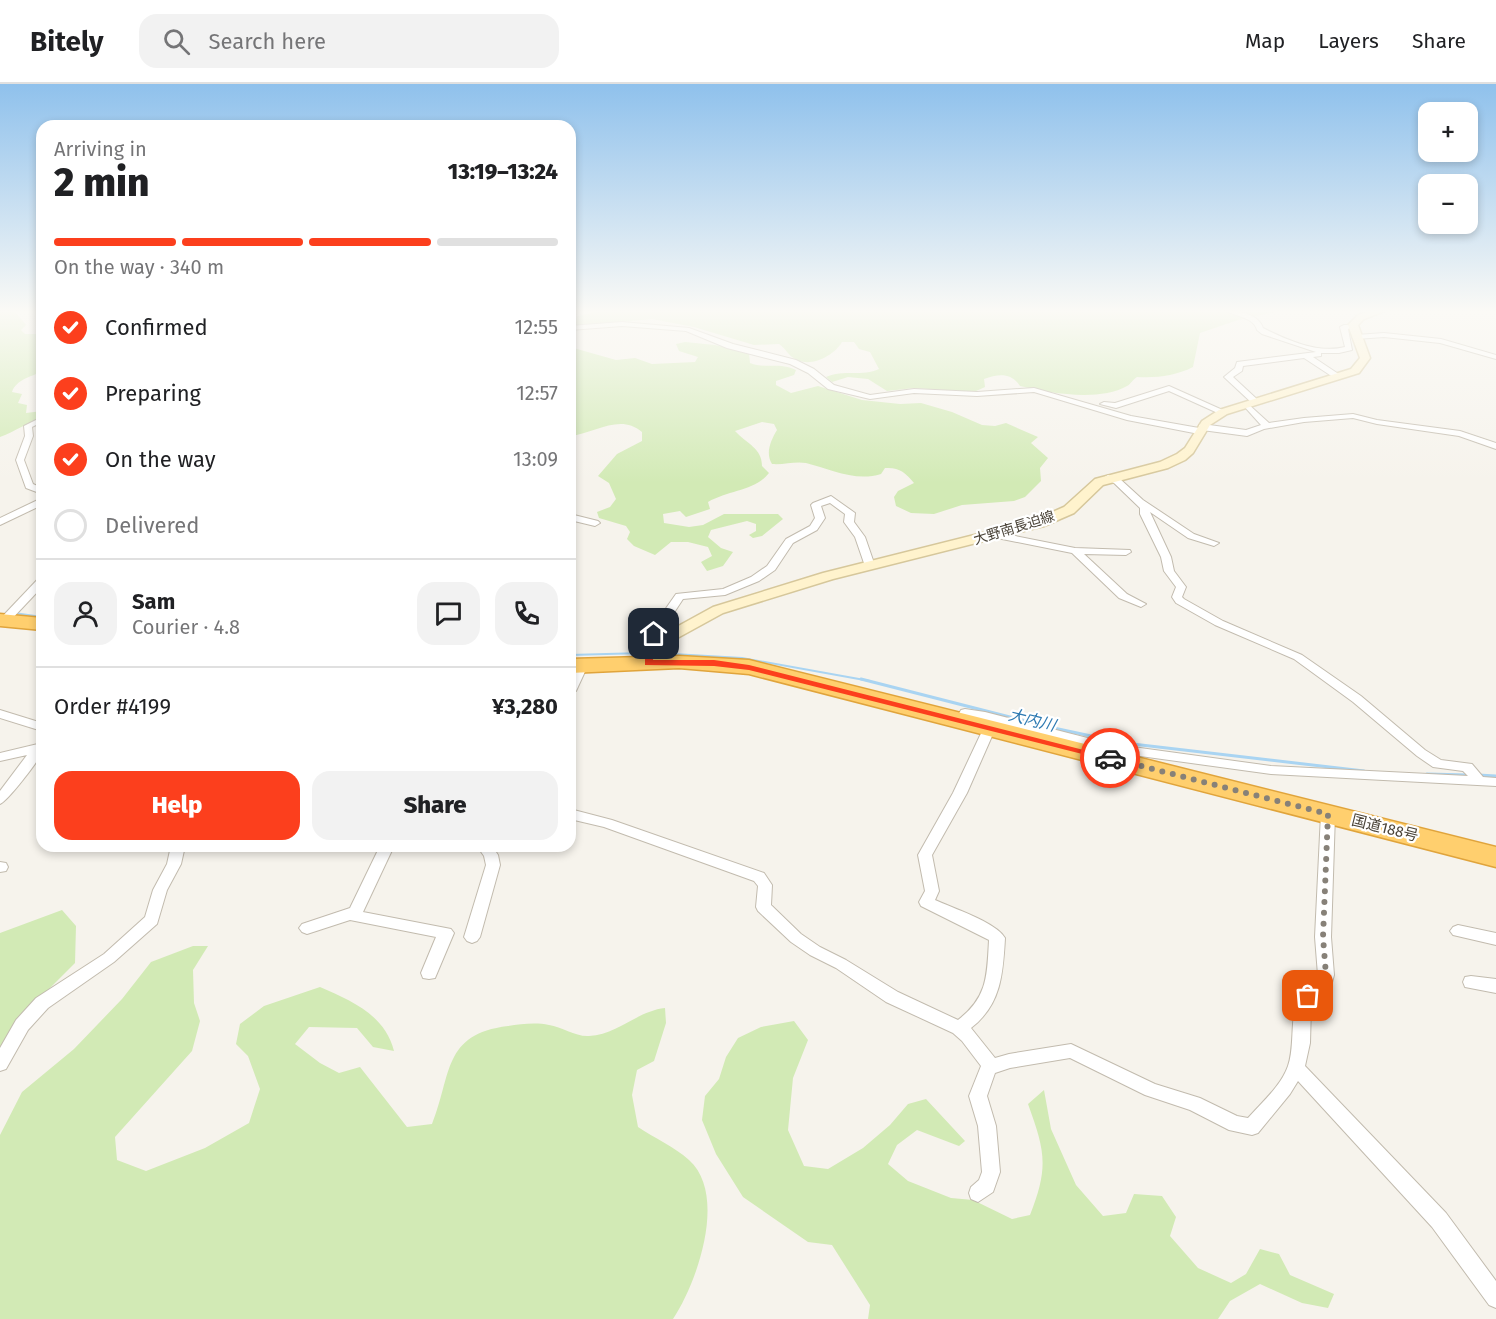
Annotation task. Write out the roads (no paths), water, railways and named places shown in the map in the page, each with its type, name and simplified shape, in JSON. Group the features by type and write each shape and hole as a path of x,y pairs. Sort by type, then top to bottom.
{"highway":[{"path":"2,621 36,624"},
{"name":"国道188号","path":"576,666 651,654 749,668 990,727 1496,857"}],"main road":[{"name":"大野南長迫線","path":"651,654 718,610 870,566 1039,523 1062,513 1079,502 1099,482 1172,462 1189,450 1201,429 1223,412 1355,371 1358,368"}],"street":[{"path":"805,368 831,387 870,397 914,391 977,394 1034,390 1116,406 1169,388 1223,412"},
{"path":"1239,368 1228,377 1252,404 1267,426"},
{"path":"1323,368 1339,376"},
{"path":"1062,396 1130,418 1201,429 1247,433 1267,426 1353,416 1377,422 1460,434 1496,446"},
{"path":"36,422 28,426 27,442 20,460 29,486 36,489"},
{"path":"1108,478 1117,481 1143,503 1191,536 1214,543"},
{"path":"651,654 654,634 680,596 725,592 771,568 789,541 814,528 820,521 816,505 831,499 850,513 849,522 860,537 870,566"},
{"path":"0,518 36,501"},
{"path":"0,522 36,501"},
{"path":"1143,503 1147,519 1166,557 1168,571 1181,586 1177,597 1180,601 1219,623 1298,657 1357,699 1421,753 1438,764 1467,766 1477,777"},
{"path":"576,518 595,523"},
{"path":"995,535 1075,551 1126,552"},
{"path":"1075,551 1123,596 1141,604"},
{"path":"2,621 36,587"},
{"path":"961,720 965,713 985,716 1111,748 1271,770 1477,777 1496,782"},
{"path":"0,714 36,725"},
{"path":"959,1028 976,1017 987,1004 994,986 998,938 994,933 966,923 926,902 932,891 925,855 960,793 990,727"},
{"path":"0,757 36,748"},
{"path":"0,799 17,782 22,770 36,753"},
{"path":"576,815 607,823 759,877 765,885 763,908 796,938 892,997 959,1028 990,1065 997,1066 1009,1061 1071,1051 1151,1090 1194,1104 1235,1124 1252,1127 1284,1089 1296,1069 1302,1043 1303,1006 1308,996 1324,985 1326,975 1323,937 1328,814"},
{"path":"0,1064 22,1025 42,1003 109,958 152,920 160,890 174,864 177,852"},
{"path":"307,928 355,912 384,852"},
{"path":"472,937 493,865 489,852"},
{"path":"355,912 355,916 367,919 446,933 435,949 435,960 429,973"},
{"path":"1458,931 1496,939"},
{"path":"1471,982 1496,986"},
{"path":"978,1193 986,1186 991,1172 987,1126 978,1096 990,1065"},
{"path":"1296,1069 1308,1079 1439,1221 1496,1298"}],"waterway":[{"name":"大内川","path":"14,613 36,616"},
{"name":"大内川","path":"576,655 643,653"},
{"name":"大内川","path":"656,653 742,658 866,680"},
{"name":"大内川","path":"861,679 866,680"},
{"name":"大内川","path":"866,680 870,681"},
{"name":"大内川","path":"866,680 1049,727 1124,743 1364,771"},
{"name":"大内川","path":"1427,774 1468,775"},
{"name":"大内川","path":"1478,775 1496,776"}]}
